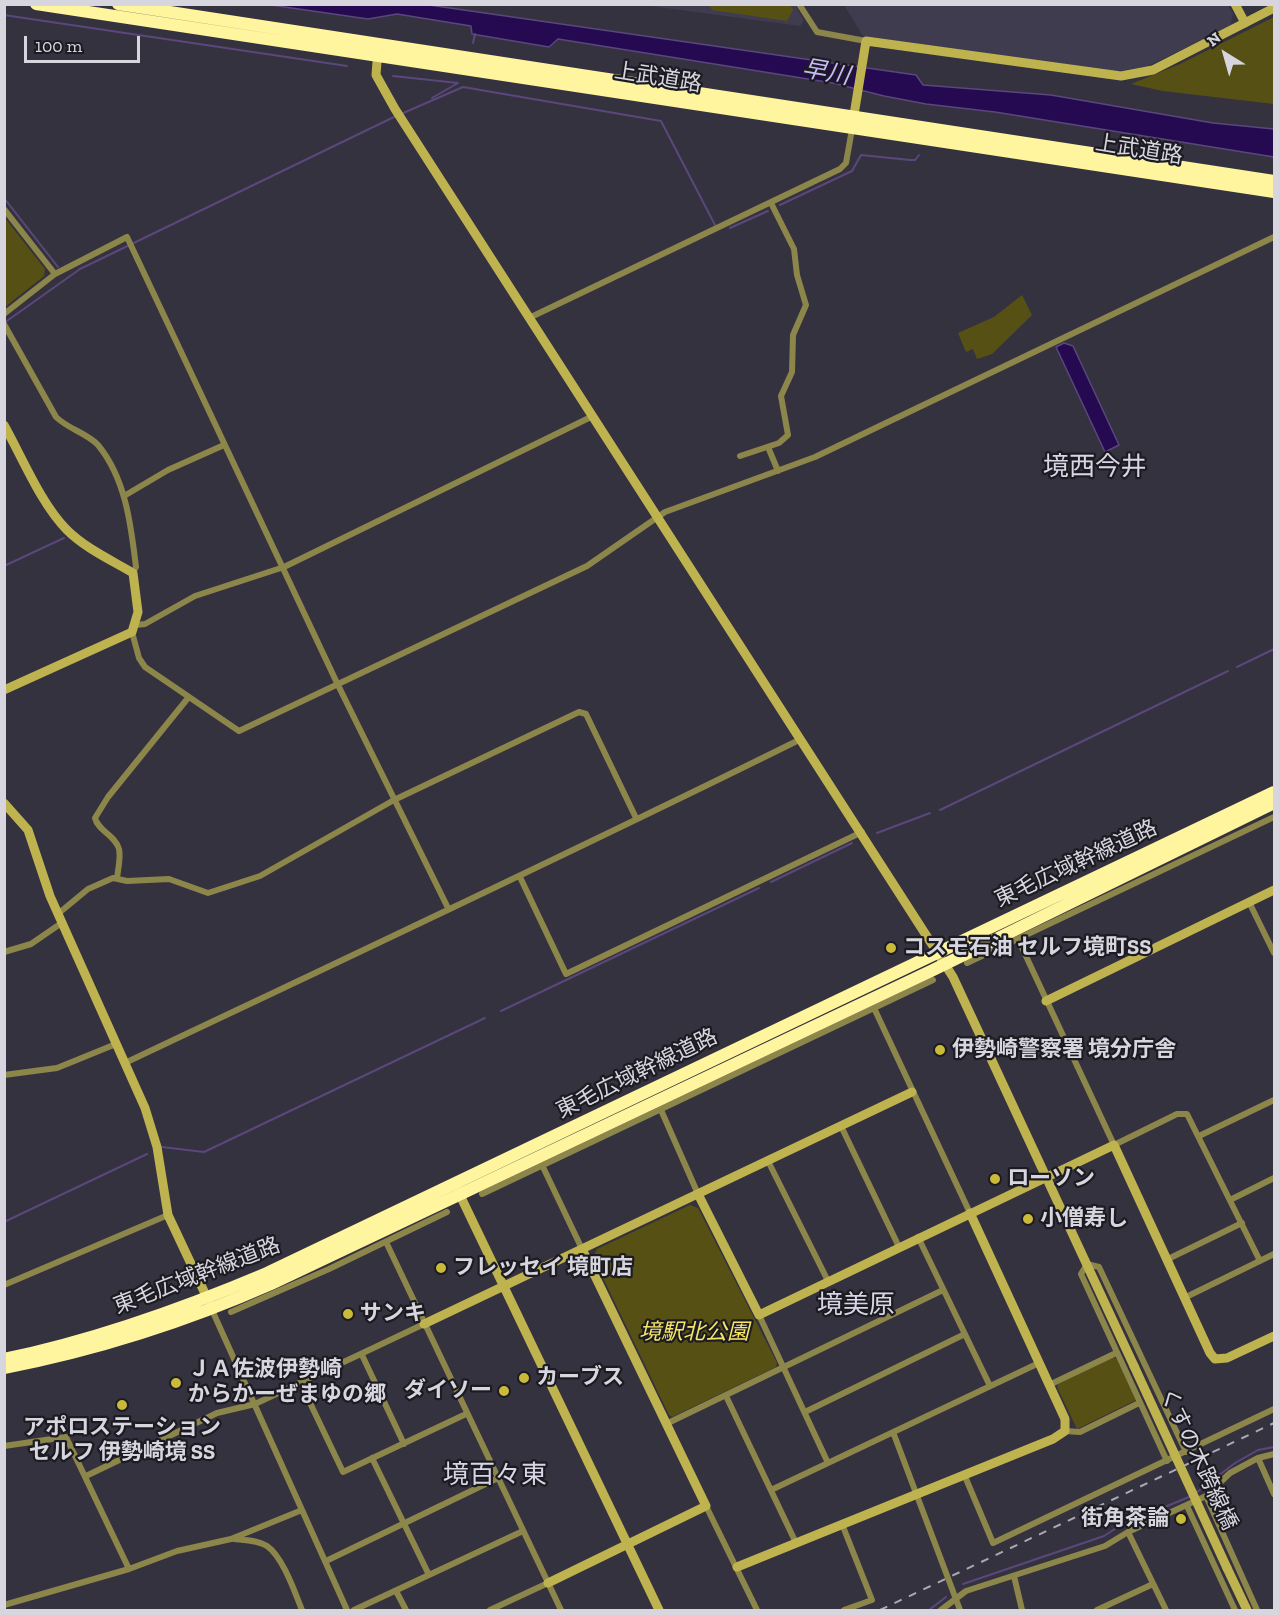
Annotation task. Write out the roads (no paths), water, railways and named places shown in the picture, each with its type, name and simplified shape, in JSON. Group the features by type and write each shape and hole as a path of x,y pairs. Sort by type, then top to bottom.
{"highway":[{"name":"上武道路","path":"36,4 855,111 1275,181"},
{"name":"上武道路","path":"118,4 377,50 852,129 1275,192"},
{"name":"東毛広域幹線道路","path":"4,1368 95,1348 315,1262 407,1219 457,1189 938,952 1275,792"},
{"name":"東毛広域幹線道路","path":"4,1359 92,1338 210,1304 310,1253 574,1139 945,964 1275,803"}],"street":[{"path":"799,4 817,32 866,41 1121,76 1153,69 1275,8"},
{"path":"1235,4 1245,23"},
{"path":"531,317 771,203 844,165 866,41"},
{"name":"くすの木跨線橋","path":"377,50 376,75 398,113 945,964 1247,1611"},
{"path":"740,456 779,443 788,435 780,396 792,372 793,335 806,305 797,274 794,249 771,203"},
{"path":"4,209 56,274"},
{"path":"4,314 56,274 127,237 337,684 448,908"},
{"path":"4,324 56,417 99,446 124,496 131,526 136,567 133,573 138,612 134,629 141,662 188,698 239,731 587,566 658,516 815,457 1275,237"},
{"path":"4,690 145,624 212,589 284,567 593,416"},
{"path":"4,425 49,505 66,529 88,546 133,573"},
{"path":"124,496 168,470 224,445"},
{"path":"768,447 778,471"},
{"path":"117,878 119,849 114,840 97,824 95,818 108,797 188,698"},
{"path":"4,952 31,944 88,889 109,879 135,881 161,878 204,893 217,892 280,866 394,800 574,713 583,712 636,818"},
{"path":"125,1063 448,908 520,877 636,818 801,739"},
{"path":"4,803 28,830 44,882 146,1108 156,1147 168,1215 347,1611"},
{"path":"967,963 1275,817"},
{"path":"520,877 566,974 862,832"},
{"path":"1046,1001 1275,890"},
{"path":"1095,891 1118,892"},
{"path":"1249,902 1275,953"},
{"path":"1018,939 1205,1346 1215,1359 1227,1358 1275,1336"},
{"path":"482,1194 933,980"},
{"path":"874,1008 1065,1419 1065,1431"},
{"path":"811,1038 825,1019"},
{"path":"4,1075 57,1068 116,1044"},
{"path":"86,1476 217,1413 255,1404 301,1384 912,1092"},
{"path":"1199,1136 1275,1100"},
{"path":"661,1110 698,1194 759,1315 828,1463"},
{"path":"759,1315 1182,1112 1187,1114 1199,1136 1260,1261"},
{"path":"842,1126 899,1247"},
{"path":"574,1139 590,1143"},
{"path":"768,1161 828,1281"},
{"path":"543,1167 757,1611"},
{"path":"1230,1200 1275,1178"},
{"path":"457,1189 659,1611"},
{"path":"231,1311 329,1269 447,1212"},
{"path":"4,1286 168,1215"},
{"path":"403,1233 407,1219"},
{"path":"1166,1260 1242,1223"},
{"path":"918,1238 990,1386"},
{"path":"386,1242 561,1611"},
{"path":"1184,1298 1275,1254"},
{"path":"315,1262 329,1269"},
{"path":"1167,1461 1081,1274 1087,1264 1099,1267 1186,1452"},
{"path":"666,1424 943,1290"},
{"path":"805,1412 965,1334"},
{"path":"1049,1385 1116,1353"},
{"path":"362,1354 404,1443"},
{"path":"771,1490 1039,1363"},
{"path":"301,1384 343,1472 466,1414"},
{"path":"726,1396 796,1543"},
{"path":"737,1567 917,1492 1053,1439 1065,1431 1080,1431 1139,1403"},
{"path":"964,1474 993,1544 1275,1410"},
{"path":"893,1432 960,1611"},
{"path":"4,1446 62,1435 69,1441 129,1569"},
{"path":"941,1611 966,1591 1105,1546 1128,1532 1206,1496 1230,1473 1258,1458 1275,1454"},
{"path":"372,1458 429,1575"},
{"path":"1258,1458 1275,1494"},
{"path":"326,1561 498,1478"},
{"path":"1206,1496 1257,1611"},
{"path":"490,1611 706,1506"},
{"path":"1187,1506 1235,1611"},
{"path":"4,1605 129,1569 177,1551 231,1539 302,1510"},
{"path":"842,1524 872,1600 844,1611"},
{"path":"354,1611 523,1531"},
{"path":"1128,1532 1166,1611"},
{"path":"231,1539 249,1540 268,1546 285,1571 302,1611"},
{"path":"1014,1576 1022,1611"},
{"path":"1097,1611 1153,1584"},
{"path":"396,1591 406,1611"}],"water":[{"name":"早川","path":"271,5 429,5 916,75 923,85 1051,95 1213,123 1274,129 1274,157 995,112 926,104 833,83 558,39 549,47 472,34 471,26 397,14 368,19"},
{"path":"1064,343 1073,346 1119,445 1105,452 1056,347"}],"waterway":[{"path":"4,15 347,66"},
{"path":"473,43 475,34"},
{"path":"393,76 458,83"},
{"path":"432,98 458,83"},
{"path":"401,114 463,87 661,121 715,225"},
{"path":"4,323 80,269 396,116"},
{"path":"780,205 852,171 861,155 910,160 915,160 919,155"},
{"path":"4,198 58,267"},
{"path":"730,228 768,211"},
{"path":"4,566 64,538"},
{"path":"1237,667 1274,649"},
{"path":"940,810 1228,671"},
{"path":"877,833 930,813"},
{"path":"771,882 852,843"},
{"path":"501,1011 759,888"},
{"path":"162,1147 204,1152 485,1018"},
{"path":"4,1222 147,1154"},
{"path":"1197,1492 1235,1463 1258,1450 1274,1447"},
{"path":"963,1584 1104,1536 1121,1525 1189,1497"},
{"path":"929,1610 946,1597"}],"railway":[{"path":"880,1610 1274,1423"}],"place":[{"name":"コスモ石油 セルフ境町SS","path":"891,948"},
{"name":"伊勢崎警察署 境分庁舎","path":"940,1050"},
{"name":"ローソン","path":"995,1179"},
{"name":"小僧寿し","path":"1028,1219"},
{"name":"フレッセイ 境町店","path":"441,1268"},
{"name":"サンキ","path":"348,1314"},
{"name":"カーブス","path":"524,1378"},
{"name":"ＪＡ佐波伊勢崎 からかーぜまゆの郷","path":"176,1383"},
{"name":"ダイソー","path":"504,1391"},
{"name":"アポロステーション セルフ 伊勢崎境 SS","path":"122,1405"},
{"name":"街角茶論","path":"1181,1519"}],"district":[{"name":"境西今井","path":"1095,468"},
{"name":"境美原","path":"856,1306"},
{"name":"境百々東","path":"495,1476"}],"park label":[{"name":"境駅北公園","path":"694,1333"}]}
